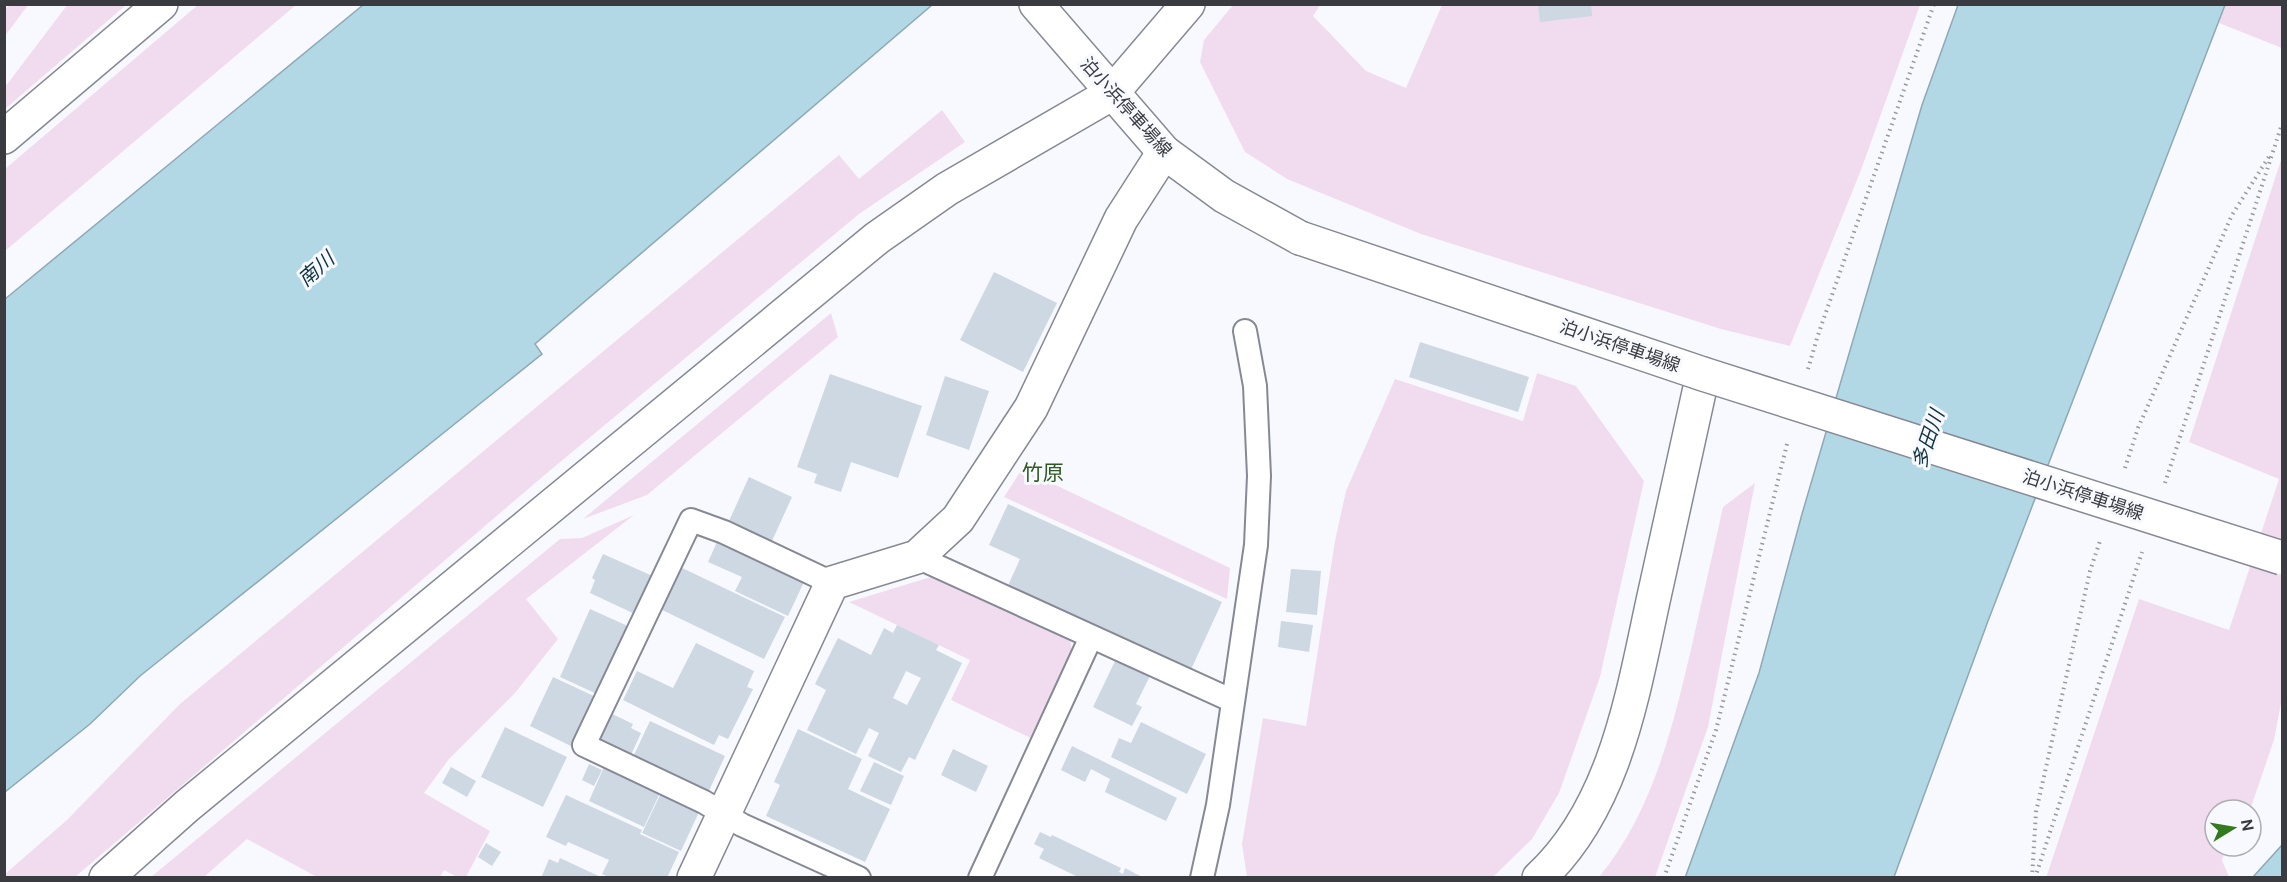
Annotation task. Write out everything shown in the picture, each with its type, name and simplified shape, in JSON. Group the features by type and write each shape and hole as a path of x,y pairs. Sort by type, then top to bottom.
{"street":[{"path":"4,137 161,4"},
{"name":"泊小浜停車場線","path":"1036,4 1111,94 1164,152 1224,196 1300,238 1703,374 2283,558"},
{"path":"106,878 187,806 877,238 947,189 1111,94 1188,4"},
{"path":"694,878 832,583 917,557 958,519 1031,408 1121,219 1164,152"},
{"path":"1539,878 1570,844 1590,808 1626,723 1703,374"}],"lane":[{"path":"1202,878 1218,805 1256,545 1259,476 1255,386 1245,331"},
{"path":"832,583 724,532 691,520 584,745 742,825 859,878"},
{"path":"917,557 1233,701"},
{"path":"980,878 1091,637"}],"shaded area":[{"path":"68,4 126,5 5,109 5,87"},
{"path":"199,4 296,5 5,251 5,169"},
{"path":"10,5 28,5 5,36 5,9"},
{"path":"1233,5 1320,5 1313,16 1366,71 1406,88 1442,5 1920,5 1861,170 1790,346 1721,329 1421,234 1287,179 1245,152 1200,62 1204,40"},
{"path":"2225,5 2282,5 2282,48 2219,23"},
{"path":"942,110 965,142 859,214 541,478 75,877 5,877 5,874 67,820 180,704 839,155 859,179"},
{"path":"2282,157 2282,698 2274,740 2254,798 2203,798 2203,858 2223,858 2229,877 2046,878 2139,599 2229,630 2279,479 2189,442"},
{"path":"831,313 838,337 647,495 583,519"},
{"path":"1537,373 1576,386 1644,481 1600,677 1559,793 1532,839 1493,877 1247,877 1242,844 1263,718 1306,726 1335,541 1346,491 1395,379 1523,421"},
{"path":"1022,469 1230,568 1227,599 1004,497"},
{"path":"1755,483 1708,727 1655,877 1599,877 1618,852 1634,825 1659,767 1685,676 1723,507"},
{"path":"634,515 526,599 558,639 515,693 449,759 424,793 490,831 466,877 457,877 444,870 440,877 317,877 247,839 204,877 151,877 560,539 582,538"},
{"path":"934,576 1070,640 1073,658 1035,740 951,700 970,660 849,602"}],"water":[{"name":"南川","path":"363,5 932,5 535,344 542,354 140,676 90,724 5,792 5,299"},
{"name":"多田川","path":"1958,5 2225,5 1988,621 1894,877 1685,878 1759,673 1802,514 1922,105"},
{"path":"2282,845 2282,877 2253,877"}],"building":[{"path":"1538,4 1591,4 1592,16 1540,22"},
{"path":"994,272 1057,303 1023,372 960,340"},
{"path":"1420,342 1529,377 1518,412 1409,377"},
{"path":"830,374 922,406 898,478 851,462 841,492 814,483 817,474 797,467"},
{"path":"945,376 989,391 969,450 926,435"},
{"path":"749,477 792,497 772,541 729,521"},
{"path":"1008,504 1222,602 1189,674 1006,590 1020,559 989,545"},
{"path":"717,542 804,582 788,616 735,591 742,577 708,562"},
{"path":"603,554 655,577 637,615 590,593 595,580 592,578"},
{"path":"678,566 785,617 764,659 658,608"},
{"path":"1291,569 1321,571 1317,615 1286,612"},
{"path":"590,609 630,627 599,695 560,677"},
{"path":"1281,621 1313,625 1309,652 1278,647"},
{"path":"897,625 939,645 936,650 962,663 915,760 909,757 901,772 868,756 879,733 869,728 856,754 807,730 826,690 815,684 838,638 871,655 884,628 893,633","holes":["906,671 921,678 907,705 893,698"]},
{"path":"696,643 754,671 747,687 753,689 728,739 719,735 714,745 623,700 637,671 673,688"},
{"path":"1116,659 1150,676 1136,704 1142,707 1132,726 1093,707"},
{"path":"553,677 598,698 575,748 530,726"},
{"path":"608,712 633,724 631,728 641,733 631,755 596,739"},
{"path":"650,721 725,756 708,793 633,757"},
{"path":"1141,722 1206,754 1187,794 1111,757 1119,738 1131,743"},
{"path":"505,727 567,757 543,807 481,777"},
{"path":"798,729 862,759 848,789 890,809 865,862 766,816 780,785 774,782"},
{"path":"1072,746 1177,798 1166,821 1105,792 1110,779 1091,769 1085,782 1061,770"},
{"path":"953,749 988,766 976,792 941,775"},
{"path":"874,762 904,776 891,805 860,791"},
{"path":"589,764 602,770 594,786 582,780"},
{"path":"451,767 476,781 467,797 442,783"},
{"path":"604,767 660,793 644,827 589,801"},
{"path":"661,793 699,812 681,851 642,833"},
{"path":"566,795 642,830 640,834 679,852 667,878 610,878 602,874 609,860 568,842 566,846 546,837"},
{"path":"1040,832 1051,837 1052,835 1121,868 1119,872 1123,874 1125,868 1144,878 1080,878 1039,858 1044,849 1034,844"},
{"path":"486,843 501,852 492,866 478,857"},
{"path":"560,858 603,878 541,878 549,859 558,863"}],"district":[{"name":"竹原","path":"1043,473"}]}
